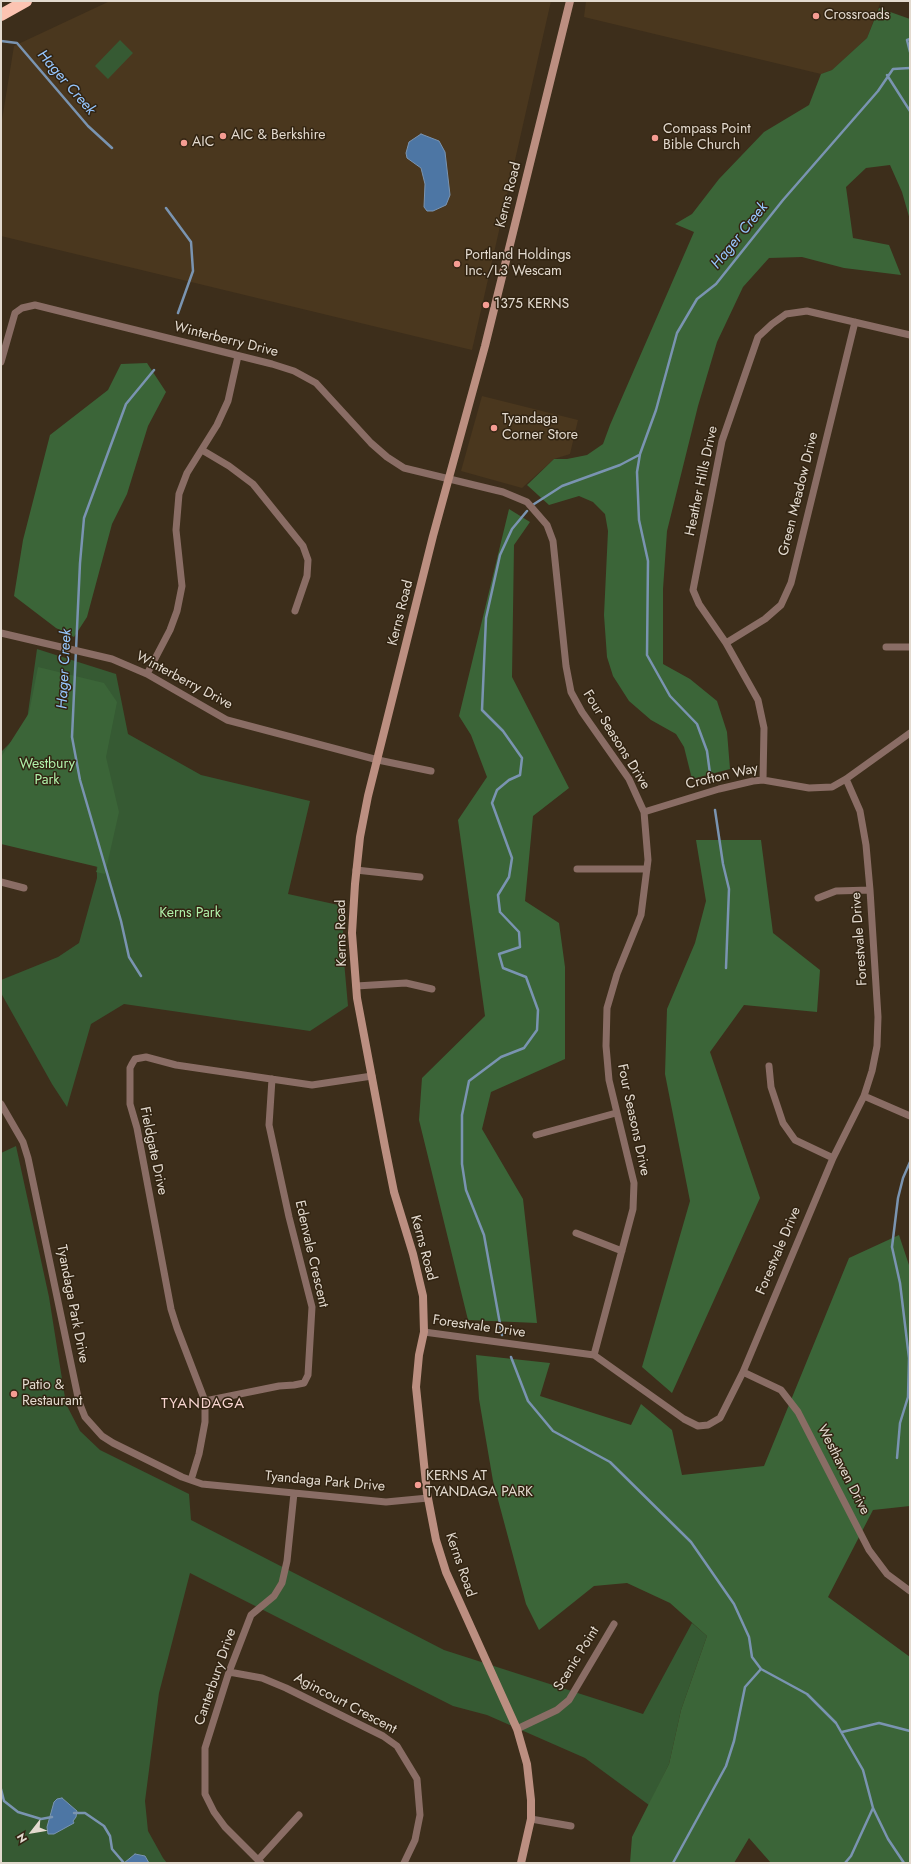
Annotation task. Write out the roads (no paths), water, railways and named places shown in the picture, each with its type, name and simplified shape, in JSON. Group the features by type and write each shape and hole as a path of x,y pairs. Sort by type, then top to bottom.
{"highway":[{"path":"1,15 26,1"}],"street":[{"name":"Kerns Road","path":"521,1863 531,1819 532,1800 526,1764 517,1729 446,1572 436,1540 428,1498 419,1428 416,1387 419,1355 424,1332 423,1296 419,1274 394,1192 356,986 352,933 356,870 368,796 448,479 485,346 570,1"},
{"name":"Winterberry Drive","path":"1,362 15,313 22,308 35,305 238,356 294,371 316,383 387,457 404,468 448,479"},
{"name":"Heather Hills Drive","path":"764,780 764,728 758,700 726,643 699,604 693,590 722,441 758,337 786,314 807,311 910,335"},
{"name":"Green Meadow Drive","path":"726,643 765,619 781,605 791,583 855,322"},
{"path":"147,674 170,630 177,611 182,586 176,530 178,500 187,473 202,450 228,401 238,356"},
{"path":"202,450 229,466 253,484 304,546 308,560 307,576 295,611"},
{"name":"Four Seasons Drive","path":"448,479 503,492 527,502 547,524 553,541 566,666 571,692 582,712 629,779 644,812 647,869 641,915 617,974 607,1008 606,1046 609,1080 616,1113 625,1140 634,1183 633,1209 594,1355"},
{"name":"Winterberry Drive","path":"1,633 112,659 147,674 227,720 378,760 431,771"},
{"path":"886,647 910,647"},
{"name":"Crofton Way","path":"644,812 719,789 764,780 809,788 832,787 846,779 910,733"},
{"name":"Forestvale Drive","path":"424,1332 594,1355 684,1419 698,1426 708,1425 720,1418 743,1372 833,1158 864,1096 872,1071 877,1046 878,1017 866,845 860,812 846,779"},
{"path":"577,869 647,869"},
{"path":"356,870 420,876"},
{"path":"1,882 24,888"},
{"path":"818,898 836,891 870,890"},
{"path":"356,986 406,984 432,989"},
{"name":"Fieldgate Drive","path":"192,1480 205,1422 205,1401 171,1309 137,1128 130,1104 130,1068 135,1059 146,1057 176,1065 312,1085 372,1076"},
{"path":"769,1066 771,1087 783,1124 795,1140 833,1158"},
{"name":"Edenvale Crescent","path":"205,1401 279,1386 294,1386 304,1382 308,1375 312,1307 289,1217 269,1125 272,1079"},
{"path":"864,1096 910,1116"},
{"name":"Tyandaga Park Drive","path":"1,1104 23,1142 28,1158 71,1370 79,1402 85,1417 98,1432 113,1443 192,1480 216,1486 386,1502 428,1498"},
{"path":"536,1135 616,1113"},
{"path":"576,1233 622,1251"},
{"name":"Westhaven Drive","path":"743,1372 781,1390 798,1412 869,1550 887,1574 910,1591"},
{"name":"Canterbury Drive","path":"260,1862 225,1828 214,1812 205,1794 205,1748 230,1672 251,1615 274,1596 282,1583 287,1561 294,1493"},
{"name":"Scenic Point","path":"517,1729 557,1710 569,1700 614,1624"},
{"name":"Agincourt Crescent","path":"230,1672 262,1678 286,1688 383,1736 397,1746 417,1779 420,1815 414,1840 404,1863"},
{"path":"260,1862 299,1815"},
{"path":"531,1819 571,1826"}],"water":[{"path":"421,134 439,141 445,152 450,195 446,205 433,211 427,211 424,207 425,184 421,168 407,158 406,153 409,142"},
{"path":"62,1798 77,1811 76,1817 73,1821 74,1823 54,1834 48,1834 47,1827 54,1802 57,1799"},
{"path":"135,1854 145,1856 149,1863 124,1863"}],"waterway":[{"name":"Hager Creek","path":"910,39 907,40 910,52"},
{"name":"Hager Creek","path":"1,41 17,43 88,126 112,148"},
{"name":"Hager Creek","path":"711,781 707,751 697,724 670,696 647,655 648,561 639,520 637,472 640,454 656,410 677,333 697,299 716,284 783,200 878,91 893,69 910,68"},
{"path":"887,75 910,111"},
{"name":"Hager Creek","path":"166,208 191,242 193,271 178,313"},
{"name":"Hager Creek","path":"141,976 129,957 121,921 80,780 72,737 80,563 84,518 126,404 154,370"},
{"path":"531,506 562,486 620,465 639,455"},
{"path":"502,1335 484,1235 466,1190 462,1164 462,1115 469,1081 501,1057 524,1048 537,1030 538,1010 526,977 503,968 499,954 520,947 519,932 500,912 498,895 509,877 512,858 492,803 497,790 509,780 520,775 522,758 503,731 482,710 486,618 500,555 512,529 527,511"},
{"path":"715,810 723,864 729,889 726,968"},
{"path":"897,1458 900,1423 908,1397 909,1358 900,1283 892,1247 898,1198 903,1178 910,1162"},
{"path":"511,1357 528,1401 553,1431 610,1462 691,1542 734,1604 749,1637 752,1657 761,1669 807,1694 836,1723 863,1770 873,1808 888,1839 904,1863"},
{"path":"673,1863 726,1766 734,1741 745,1687 761,1669"},
{"path":"842,1732 879,1723 910,1731"},
{"path":"1,1789 4,1801 18,1812 41,1819 52,1817"},
{"path":"845,1863 851,1856 873,1808"},
{"path":"74,1813 85,1813 104,1826 110,1836 112,1849 124,1863"}],"place":[{"name":"Crossroads","path":"816,16"},
{"name":"AIC & Berkshire","path":"223,136"},
{"name":"Compass Point Bible Church","path":"655,138"},
{"name":"AIC","path":"184,143"},
{"name":"Portland Holdings Inc./L3 Wescam","path":"457,264"},
{"name":"1375 KERNS","path":"486,305"},
{"name":"Tyandaga Corner Store","path":"494,428"},
{"name":"Patio & Restaurant","path":"14,1394"},
{"name":"KERNS AT TYANDAGA PARK","path":"418,1485"}],"district":[{"name":"TYANDAGA","path":"203,1404"}],"park label":[{"name":"Westbury Park","path":"47,774"},
{"name":"Kerns Park","path":"190,914"}]}
